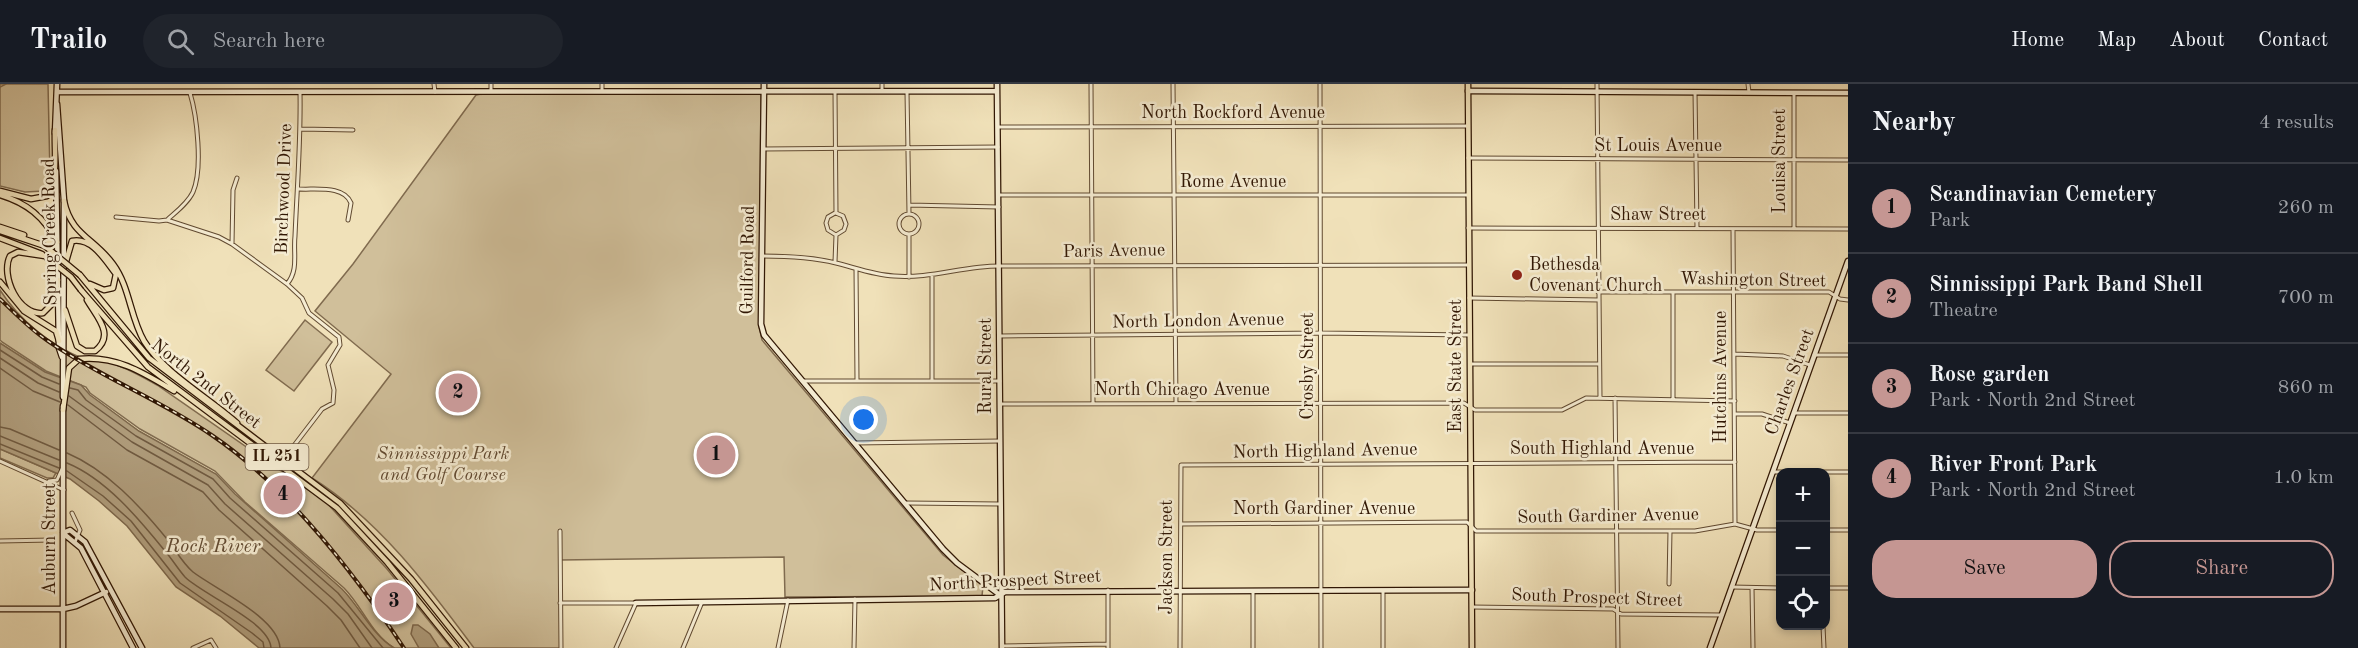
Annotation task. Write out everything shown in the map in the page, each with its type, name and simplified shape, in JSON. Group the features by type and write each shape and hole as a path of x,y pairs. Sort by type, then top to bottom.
{"main road":[{"name":"East State Street","path":"1468,84 1469,524 1472,648"},
{"path":"0,193 31,199 46,196 52,189 55,130"},
{"path":"0,193 30,208 43,218 57,242"},
{"path":"64,201 73,227 104,253 115,267 122,280 136,325 155,355 273,454"},
{"name":"North 2nd Street","path":"0,229 31,237 42,245 82,278 149,358 340,503 377,540 465,648"},
{"name":"North 2nd Street","path":"0,238 29,247 71,277 137,356 196,404 337,508 387,562 456,648"},
{"path":"65,265 68,247 72,241 79,240 87,242 102,255 116,274 113,288 108,289 97,289 82,278"},
{"path":"45,257 18,252 10,256 6,272 13,293 26,308 43,313 53,303 58,280"},
{"path":"0,282 24,311 56,331 59,341"},
{"path":"65,310 77,346 90,352 98,348 104,341 103,325 81,290"},
{"path":"63,410 69,369 73,362 79,359 101,358 124,364 196,404"}],"street":[{"name":"Spring Creek Road","path":"57,84 55,130 59,341 63,360"},
{"path":"434,84 435,92"},
{"path":"491,84 491,91"},
{"path":"602,84 602,91"},
{"path":"882,84 882,91"},
{"name":"Rural Street","path":"997,84 1002,647"},
{"path":"1091,84 1093,403"},
{"path":"1173,84 1176,403"},
{"name":"Crosby Street","path":"1320,84 1321,648"},
{"path":"1597,84 1600,398"},
{"path":"1748,84 1749,92"},
{"path":"57,92 602,91 764,87 835,91 997,91"},
{"name":"Guilford Road","path":"764,87 761,324 764,335 800,381 907,503 951,558 1000,595"},
{"path":"835,91 836,213"},
{"path":"907,91 909,213"},
{"path":"1468,91 1848,93"},
{"name":"Birchwood Drive","path":"287,284 295,269 294,238 299,189 301,129 300,92"},
{"path":"1695,92 1697,228"},
{"path":"167,220 189,198 195,184 198,126 190,93"},
{"name":"Louisa Street","path":"1794,93 1794,229"},
{"name":"Spring Creek Road","path":"57,104 61,130 64,201 63,430"},
{"name":"North Rockford Avenue","path":"998,127 1468,126"},
{"path":"301,129 353,130"},
{"path":"763,149 998,147"},
{"name":"St Louis Avenue","path":"1468,158 1848,160"},
{"path":"232,244 233,190 237,178"},
{"path":"299,189 334,190 344,194 351,203 348,220"},
{"name":"Rome Avenue","path":"999,195 1468,195"},
{"path":"909,205 999,207"},
{"path":"836,213 843,216 846,224 844,230 836,235 828,230 826,223 828,217 836,213"},
{"path":"909,213 902,217 899,224 902,231 909,235"},
{"path":"909,213 916,216 919,224 917,231 909,235"},
{"path":"116,217 167,220 219,237 232,244 287,284 302,298 309,313 341,341 328,365 334,390 333,403 322,409 283,461"},
{"name":"Shaw Street","path":"1468,228 1848,229"},
{"name":"Hutchins Avenue","path":"1733,229 1735,524"},
{"path":"835,262 836,235"},
{"path":"909,235 909,277"},
{"name":"Paris Avenue","path":"762,256 808,258 835,262 856,269 909,277 932,276 981,266 1469,265"},
{"name":"Charles Street","path":"1710,648 1848,261"},
{"path":"856,269 857,381"},
{"path":"932,276 932,380"},
{"name":"Washington Street","path":"1598,292 1829,292 1848,300"},
{"path":"1673,292 1673,399"},
{"path":"1469,298 1599,300"},
{"name":"North London Avenue","path":"1000,336 1177,333 1469,335"},
{"path":"1735,354 1784,356 1810,365"},
{"path":"1814,355 1848,355"},
{"path":"1470,364 1599,364"},
{"path":"800,381 1000,381"},
{"name":"North Chicago Avenue","path":"1000,404 1464,404 1476,410 1562,410 1586,398 1735,401"},
{"path":"1615,398 1618,648"},
{"path":"1794,413 1848,413"},
{"path":"1735,414 1762,414 1790,423"},
{"name":"Auburn Street","path":"63,430 63,648"},
{"path":"853,443 1000,441"},
{"path":"0,461 63,490"},
{"name":"South Highland Avenue","path":"1470,462 1735,462"},
{"name":"North Highland Avenue","path":"1181,465 1320,466 1470,462"},
{"path":"45,481 57,480 63,465"},
{"name":"Jackson Street","path":"1180,648 1181,465"},
{"path":"1773,472 1848,472"},
{"path":"907,503 1000,504"},
{"path":"72,513 80,530 75,542"},
{"name":"North Gardiner Avenue","path":"1180,524 1320,522 1469,524"},
{"name":"South Gardiner Avenue","path":"1469,524 1476,531 1695,531 1735,524 1776,530"},
{"path":"133,648 81,548 63,533 70,530 78,535 90,550 142,648"},
{"path":"1830,530 1848,530"},
{"path":"560,531 561,648"},
{"path":"1669,584 1670,531"},
{"path":"0,541 52,540"},
{"path":"1732,587 1776,588"},
{"path":"1752,588 1753,648"},
{"path":"1830,588 1848,588"},
{"path":"0,609 63,609 76,606 111,589"},
{"path":"1002,647 1108,646 1108,590"},
{"name":"North Prospect Street","path":"560,603 995,598 1005,592 1108,590 1472,590"},
{"path":"1253,591 1253,648"},
{"path":"1383,591 1383,648"},
{"path":"778,648 788,600"},
{"path":"855,600 855,648"},
{"path":"683,648 702,602"},
{"path":"616,648 636,603"},
{"name":"South Prospect Street","path":"1472,607 1614,609 1621,614 1722,615"},
{"path":"1823,630 1824,648"},
{"path":"193,648 211,640 216,648"}],"green space":[{"path":"0,84 48,84 50,176 44,191 25,192 0,186"},
{"name":"Sinnissippi Park and Golf Course","path":"761,91 759,326 762,340 943,555 983,586 982,596 785,597 784,557 560,560 561,648 474,648 439,601 381,534 336,495 312,478 391,374 315,311 353,264 476,95 491,92"},
{"path":"0,290 26,322 60,347 84,359 114,364 157,385 326,502 387,569 451,648 394,648 379,636 344,588 245,502 215,471 140,429 90,393 86,387 46,371 2,342 0,340"},
{"path":"305,320 332,342 294,391 266,370"},
{"path":"0,449 56,473 53,478 47,478 0,458"}],"water":[{"name":"Rock River","path":"0,343 45,372 81,385 90,395 139,431 216,474 235,494 342,589 379,636 394,648 259,648 220,616 176,587 127,526 99,501 70,479 0,449"},
{"path":"413,625 418,625 430,634 439,648 419,648 411,634"}],"waterway":[{"path":"0,87 6,84"}],"railway":[{"path":"0,299 48,341 88,366 193,423 241,457 267,480 318,533 364,590 404,648"}],"place":[{"name":"Bethesda Covenant Church","path":"1517,275"},
{"name":"Sinnissippi Park Band Shell","path":"458,393"},
{"name":"Scandinavian Cemetery","path":"716,455"},
{"name":"River Front Park","path":"283,495"},
{"name":"Rose garden","path":"394,602"}]}
